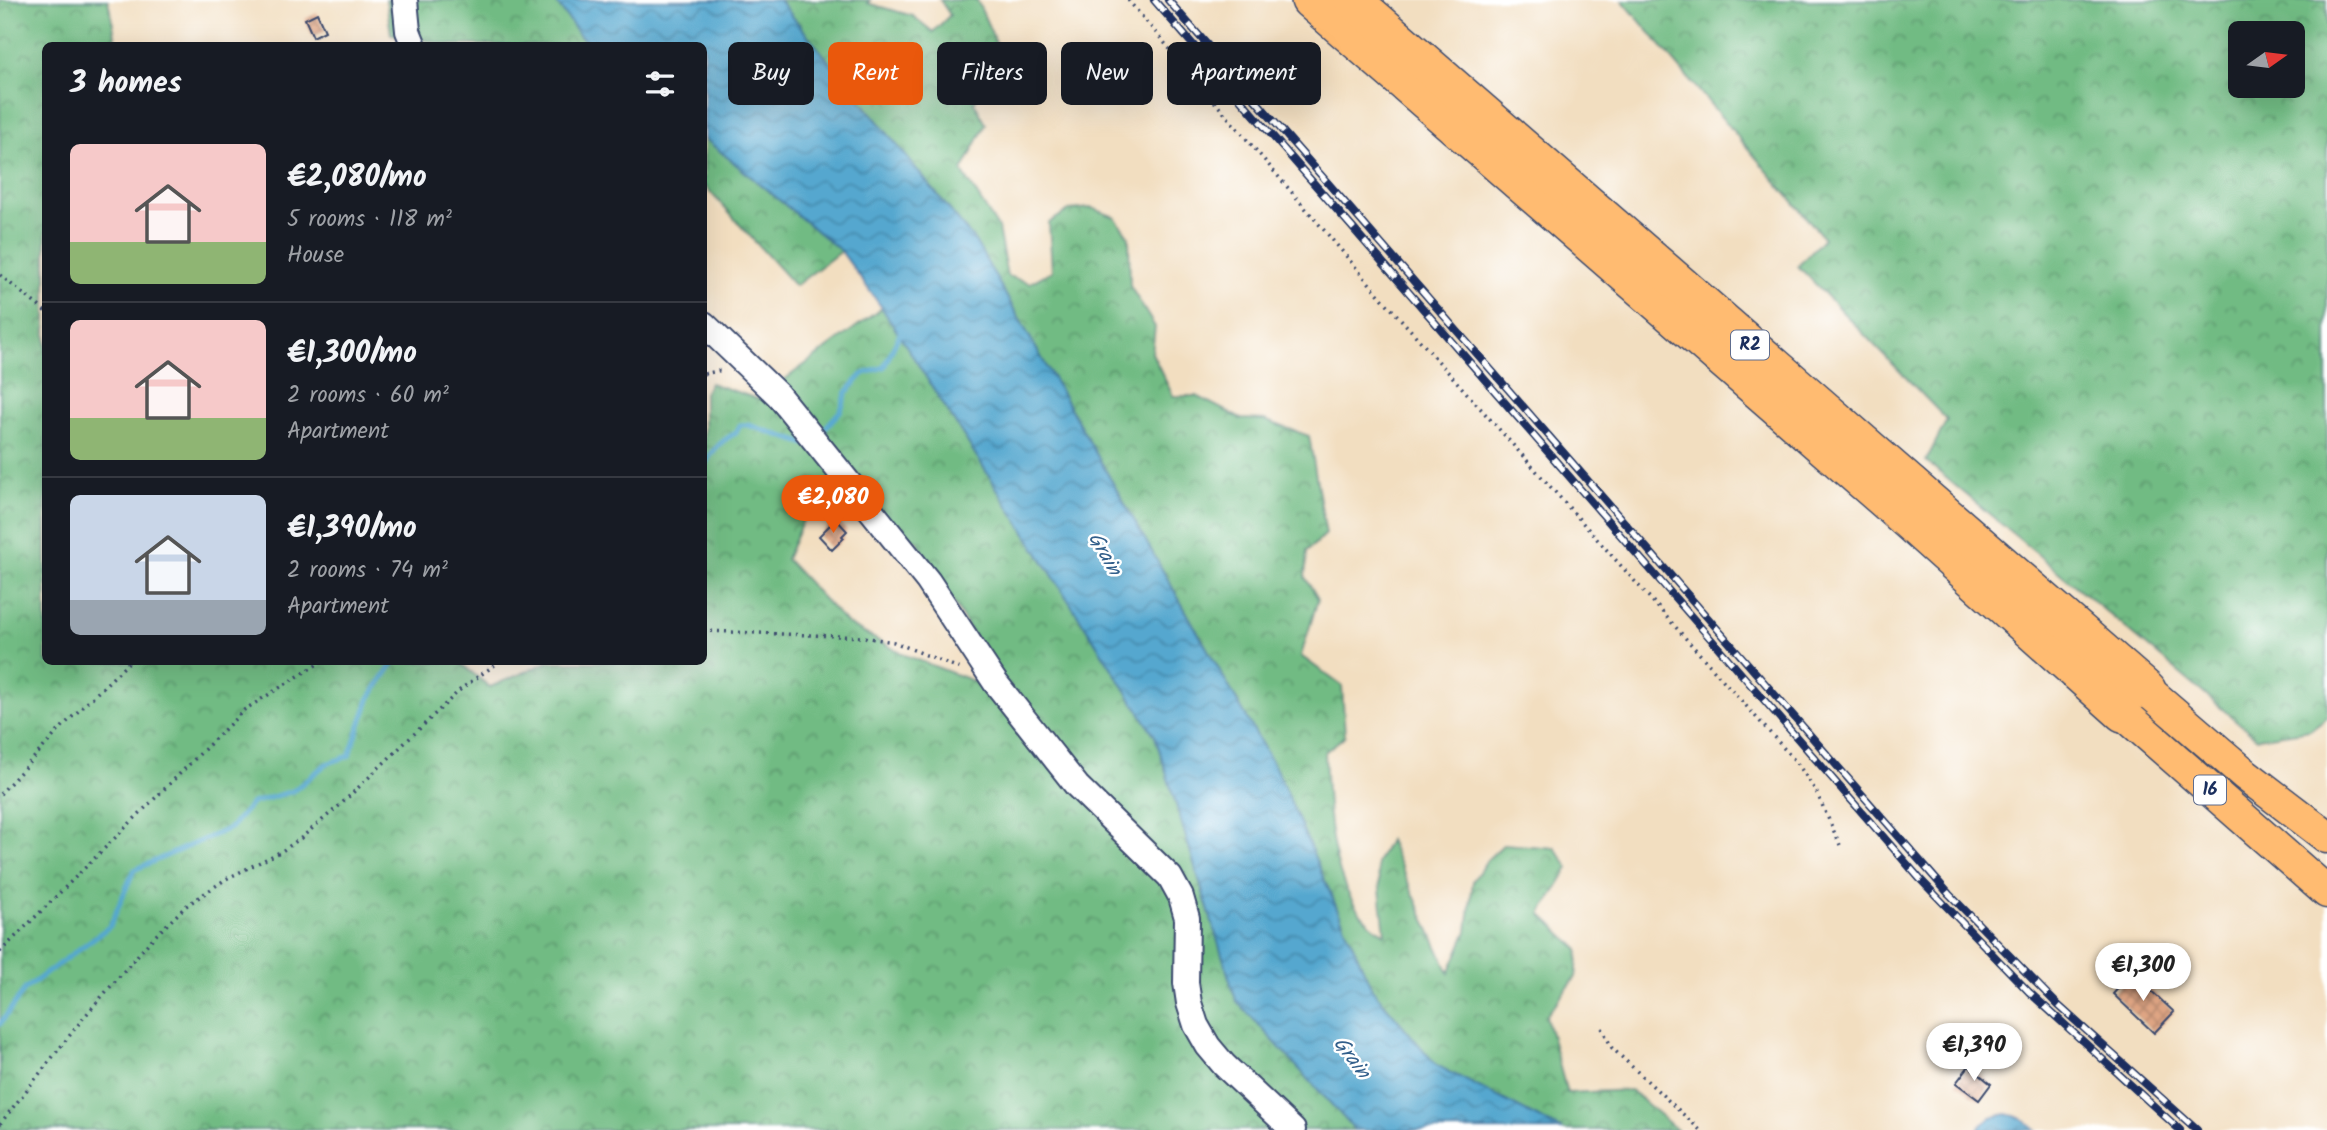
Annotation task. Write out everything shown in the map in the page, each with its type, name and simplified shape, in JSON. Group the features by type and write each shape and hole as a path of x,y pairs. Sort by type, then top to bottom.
{"highway":[{"name":"R2","path":"1310,0 1877,493 2135,701"},
{"name":"R2","path":"1353,0 2135,701"}],"main road":[{"name":"16","path":"2135,701 2246,775 2312,862 2327,892"},
{"name":"16","path":"2135,701 2312,862"},
{"path":"2246,775 2327,837"},
{"path":"2312,862 2327,919"}],"street":[{"path":"405,0 408,31 412,42"},
{"path":"707,327 778,395 928,581 995,682 1077,786 1170,877 1181,897 1187,918 1186,983 1196,1025 1208,1046 1224,1065 1293,1130"}],"path":[{"path":"1128,0 1381,297 1797,763 1816,791 1840,845"},
{"path":"0,275 42,309"},
{"path":"707,631 863,637 894,642 995,682"},
{"path":"0,794 65,724 126,665"},
{"path":"0,952 244,710 316,665"},
{"path":"0,1124 85,1016 150,941 187,906 226,879 282,851 301,838 339,806 462,688 495,665"},
{"path":"1602,1028 1612,1048 1700,1130"}],"green space":[{"path":"0,0 108,0 116,42 42,42 42,665 463,665 490,687 541,665 707,665 707,388 710,383 758,399 882,308 1155,736 1236,1000 1355,1130 0,1130","holes":["817,488 917,541 977,642 981,684 905,655 847,624 786,559"]},
{"path":"386,0 555,0 580,36 588,42 434,42 391,34"},
{"path":"779,0 870,0 867,3 913,16 933,32 950,15 940,0 977,0 996,42 937,42 937,105 976,105 986,124 962,171 998,228 1007,276 1030,283 1052,271 1049,223 1069,210 1092,208 1115,217 1129,237 1130,286 1155,327 1152,353 1173,396 1197,396 1241,419 1264,420 1309,436 1326,534 1307,551 1305,577 1318,599 1301,656 1342,686 1345,736 1325,752 1330,827 1342,878 1352,901 1366,920 1385,934 1377,863 1389,840 1449,973 1467,931 1473,881 1487,860 1504,844 1555,848 1569,868 1541,914 1579,950 1576,977 1546,1016 1567,1093 1631,1090 1677,1130 1562,1130 1436,1065 1372,989 1278,773 975,241 864,105 923,105 923,42 828,42 828,60"},
{"path":"1622,0 2327,0 2327,717 2310,730 2257,738 1926,461 1947,420 1798,266 1824,238"},
{"path":"707,140 841,251 795,286 707,188"}],"water":[{"name":"Grain","path":"555,0 779,0 813,42 728,42 728,105 814,105 814,43 828,60 828,105 864,105 975,241 1278,773 1372,989 1436,1065 1562,1130 1355,1130 1236,1000 1155,736 882,308 841,251 707,140 707,42 588,42 580,36"},
{"path":"2007,1114 2022,1118 2036,1130 1977,1130 1991,1117"}],"building":[{"path":"317,13 325,31 313,37 305,19"},
{"path":"836,519 847,531 832,550 819,536"},
{"path":"2132,973 2174,1012 2154,1033 2113,994"},
{"path":"1969,1066 1991,1084 1979,1100 1956,1083"}],"waterway":[{"path":"820,434 841,410 847,392 863,374 884,367 901,331"},
{"path":"707,461 717,446 736,433 740,425 748,425 806,444"},
{"path":"0,1024 25,989 110,926 134,870 230,828 252,803 293,791 326,764 349,756 370,697 392,665"}],"railway":[{"path":"1154,0 1920,879 2029,992 2180,1130"},
{"path":"1168,0 1949,894 2058,1005 2197,1130"}]}
